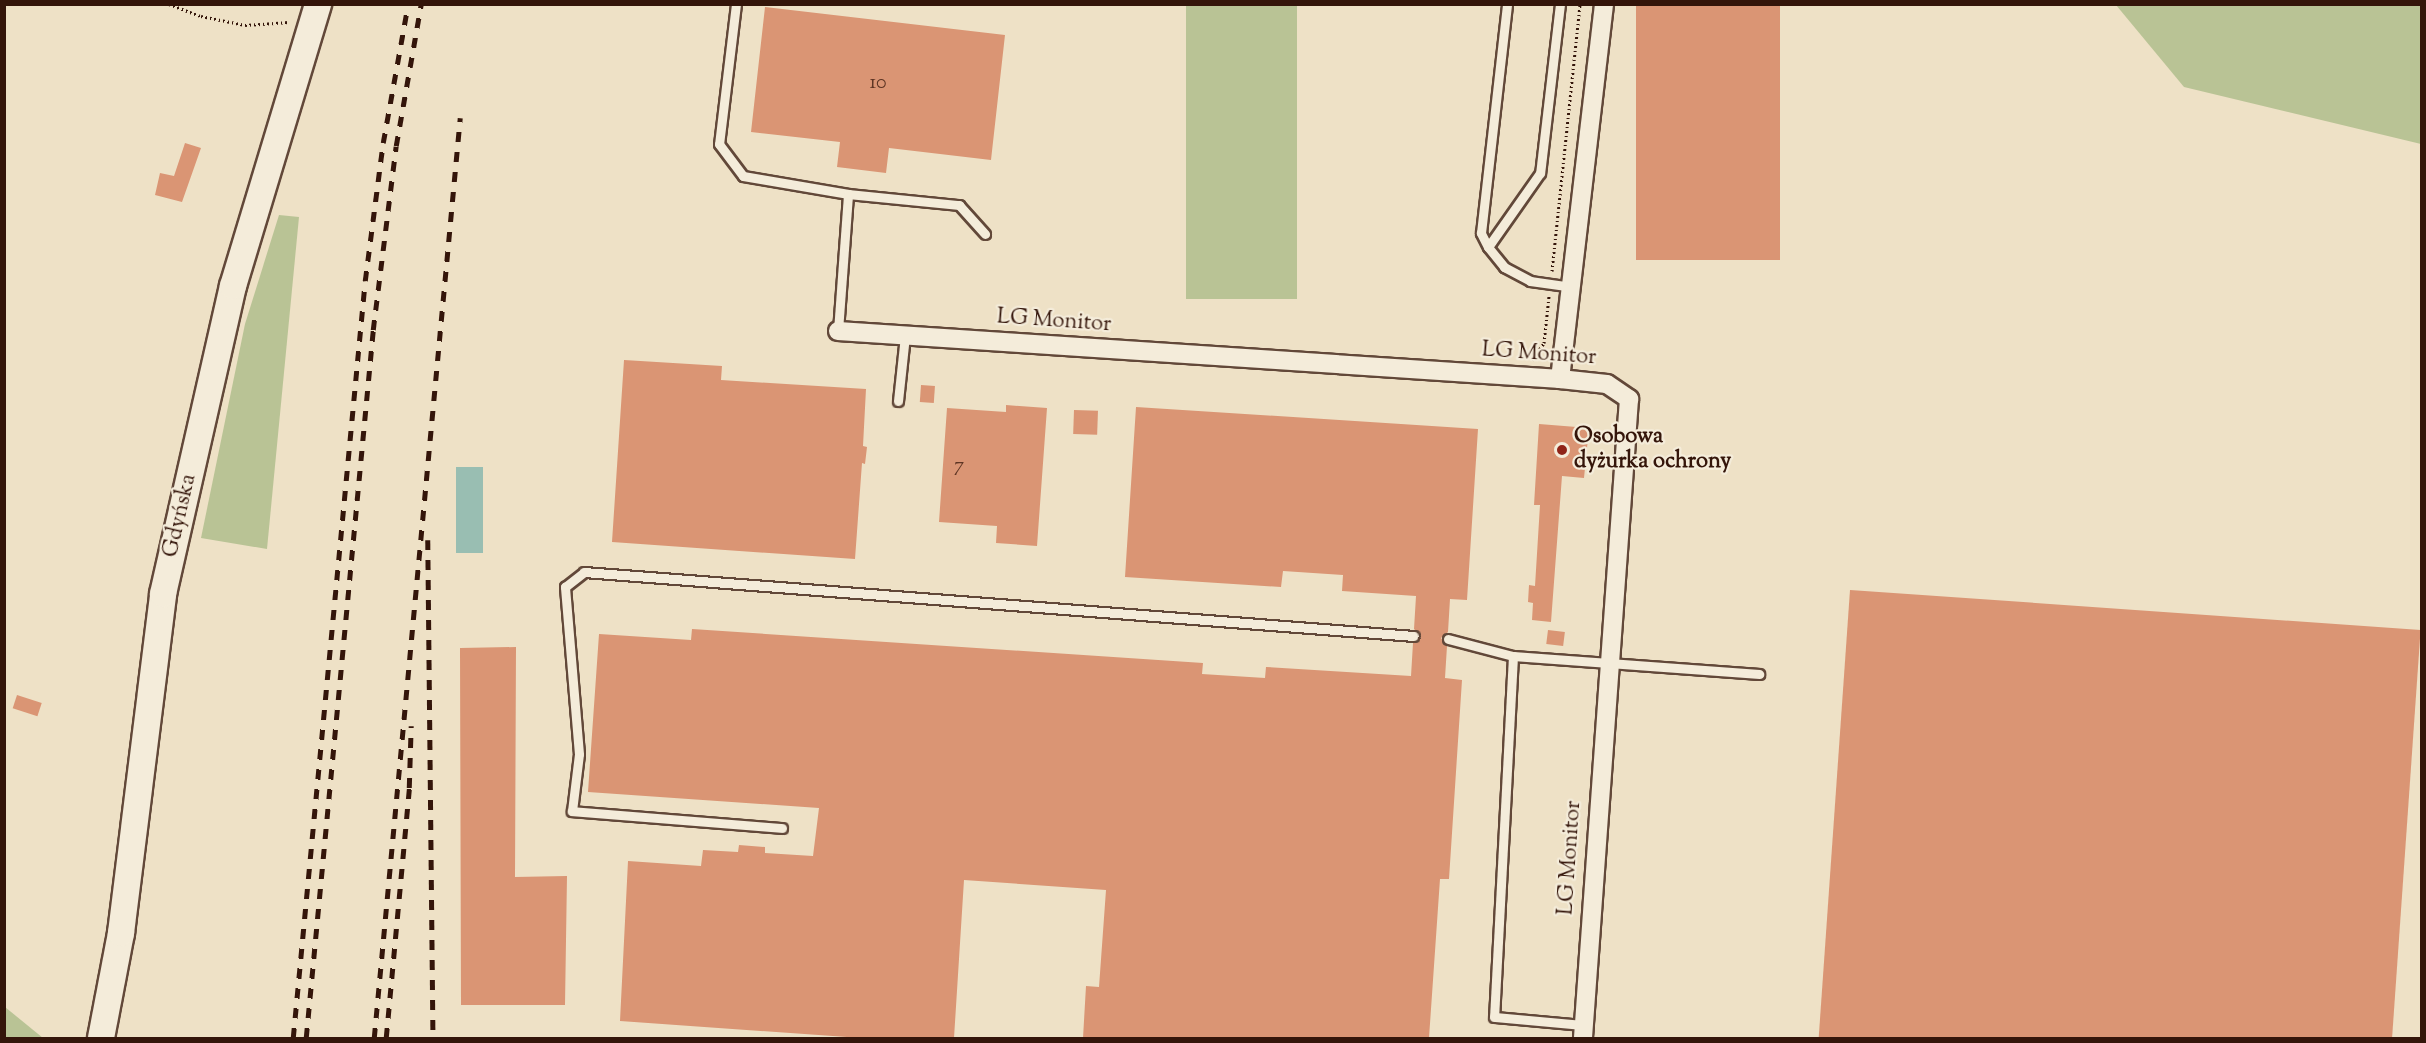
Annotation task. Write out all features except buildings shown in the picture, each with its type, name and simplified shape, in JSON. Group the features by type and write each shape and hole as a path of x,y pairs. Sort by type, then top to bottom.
{"main road":[{"name":"Gdyńska","path":"100,1038 121,933 163,594 233,286 315,15"}],"street":[{"path":"1560,379 1604,4"},
{"name":"LG Monitor","path":"838,331 1560,379 1607,384 1629,399 1583,1032"}],"lane":[{"path":"736,4 718,144 743,176 849,194 959,205 985,234"},
{"path":"1507,4 1482,234 1488,247 1504,267 1530,281 1572,287"},
{"path":"1488,247 1540,173 1560,4"},
{"path":"838,331 849,194"},
{"path":"898,401 905,336"},
{"path":"783,828 572,811 579,754 565,587 584,573 1414,636"},
{"path":"1448,639 1513,656 1759,674"},
{"path":"1513,656 1494,1017 1583,1032"}],"path":[{"path":"169,4 201,16 244,25 315,15"},
{"path":"1524,363 1535,359 1544,344 1580,4"}],"green space":[{"path":"1186,5 1297,5 1297,299 1186,299"},
{"path":"2116,5 2421,5 2421,144 2184,87"},
{"path":"279,215 299,217 267,549 201,538 245,324"},
{"path":"5,1007 43,1038 5,1038"}],"water":[{"path":"456,467 483,467 483,553 456,553"}],"railway":[{"path":"293,1038 365,281 383,143 408,4"},
{"path":"306,1038 373,330 396,146 421,4"},
{"path":"374,1038 460,118"},
{"path":"428,540 433,1038"},
{"path":"386,1038 409,788 411,726"}],"place":[{"name":"Osobowa dyżurka ochrony","path":"1562,450"}]}
